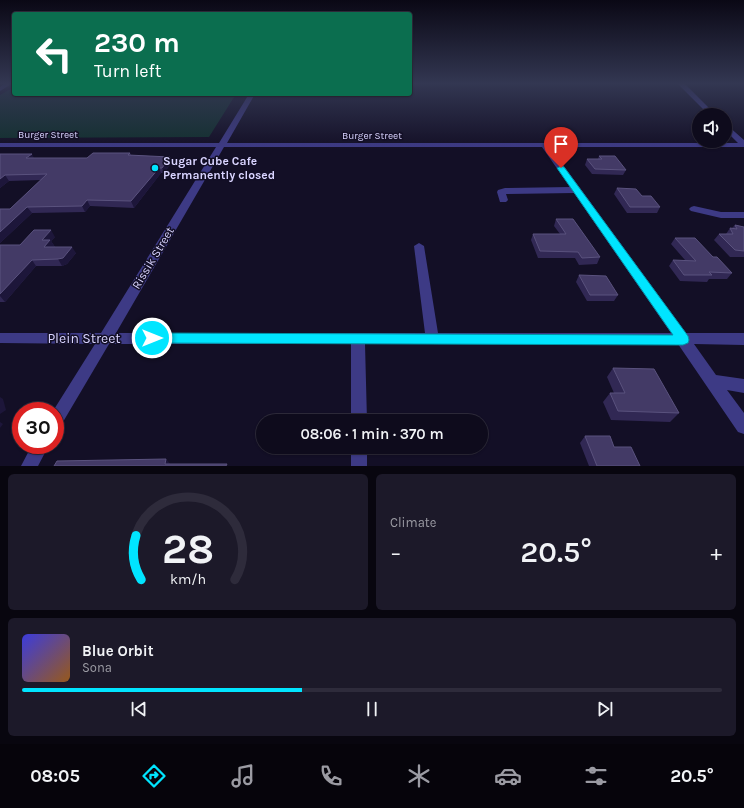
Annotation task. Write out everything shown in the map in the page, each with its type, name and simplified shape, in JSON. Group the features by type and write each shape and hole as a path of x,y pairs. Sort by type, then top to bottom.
{"street":[{"name":"Rissik Street","path":"64,407 245,105"},
{"path":"732,133 744,144"},
{"name":"Burger Street","path":"0,145 545,146 744,144"},
{"path":"545,146 744,426"},
{"path":"503,200 501,192 505,191 577,190"},
{"path":"694,210 720,216 744,216"},
{"path":"419,246 432,339"},
{"name":"Plein Street","path":"0,338 744,339"},
{"path":"358,339 359,414"},
{"path":"712,381 744,386"},
{"path":"29,466 36,454"},
{"path":"358,466 359,454"}],"green space":[{"path":"0,105 229,105 209,137 0,138"}],"building":[{"path":"93,153 130,153 128,155 170,157 162,168 159,168 131,201 87,200 82,206 27,207 0,232 0,209 10,209 47,174 5,175 0,179 0,154 32,154 26,158 87,158"},
{"path":"599,156 615,156 626,170 595,169 587,159 602,159"},
{"path":"617,188 636,189 642,196 651,196 660,207 630,207"},
{"path":"556,219 573,219 600,257 582,258 578,252 540,251 533,234 566,234"},
{"path":"735,225 744,227 744,251 735,250 719,234 733,234 730,228 737,229"},
{"path":"34,230 51,230 42,240 50,240 44,247 72,247 63,258 32,260 0,294 0,245 20,245"},
{"path":"675,238 695,238 713,257 717,257 732,273 709,272 712,275 684,275 673,260 696,261"},
{"path":"579,275 606,276 618,295 590,295"},
{"path":"613,368 654,369 679,413 618,411 610,393 625,393"},
{"path":"585,436 610,436 614,447 631,447 640,466 597,466"},
{"path":"166,459 165,464 227,464 226,466 54,466 57,461"}],"place":[{"name":"Sugar Cube Cafe Permanently closed","path":"155,168"}],"route":[{"path":"152,338 683,340 561,168"}]}
